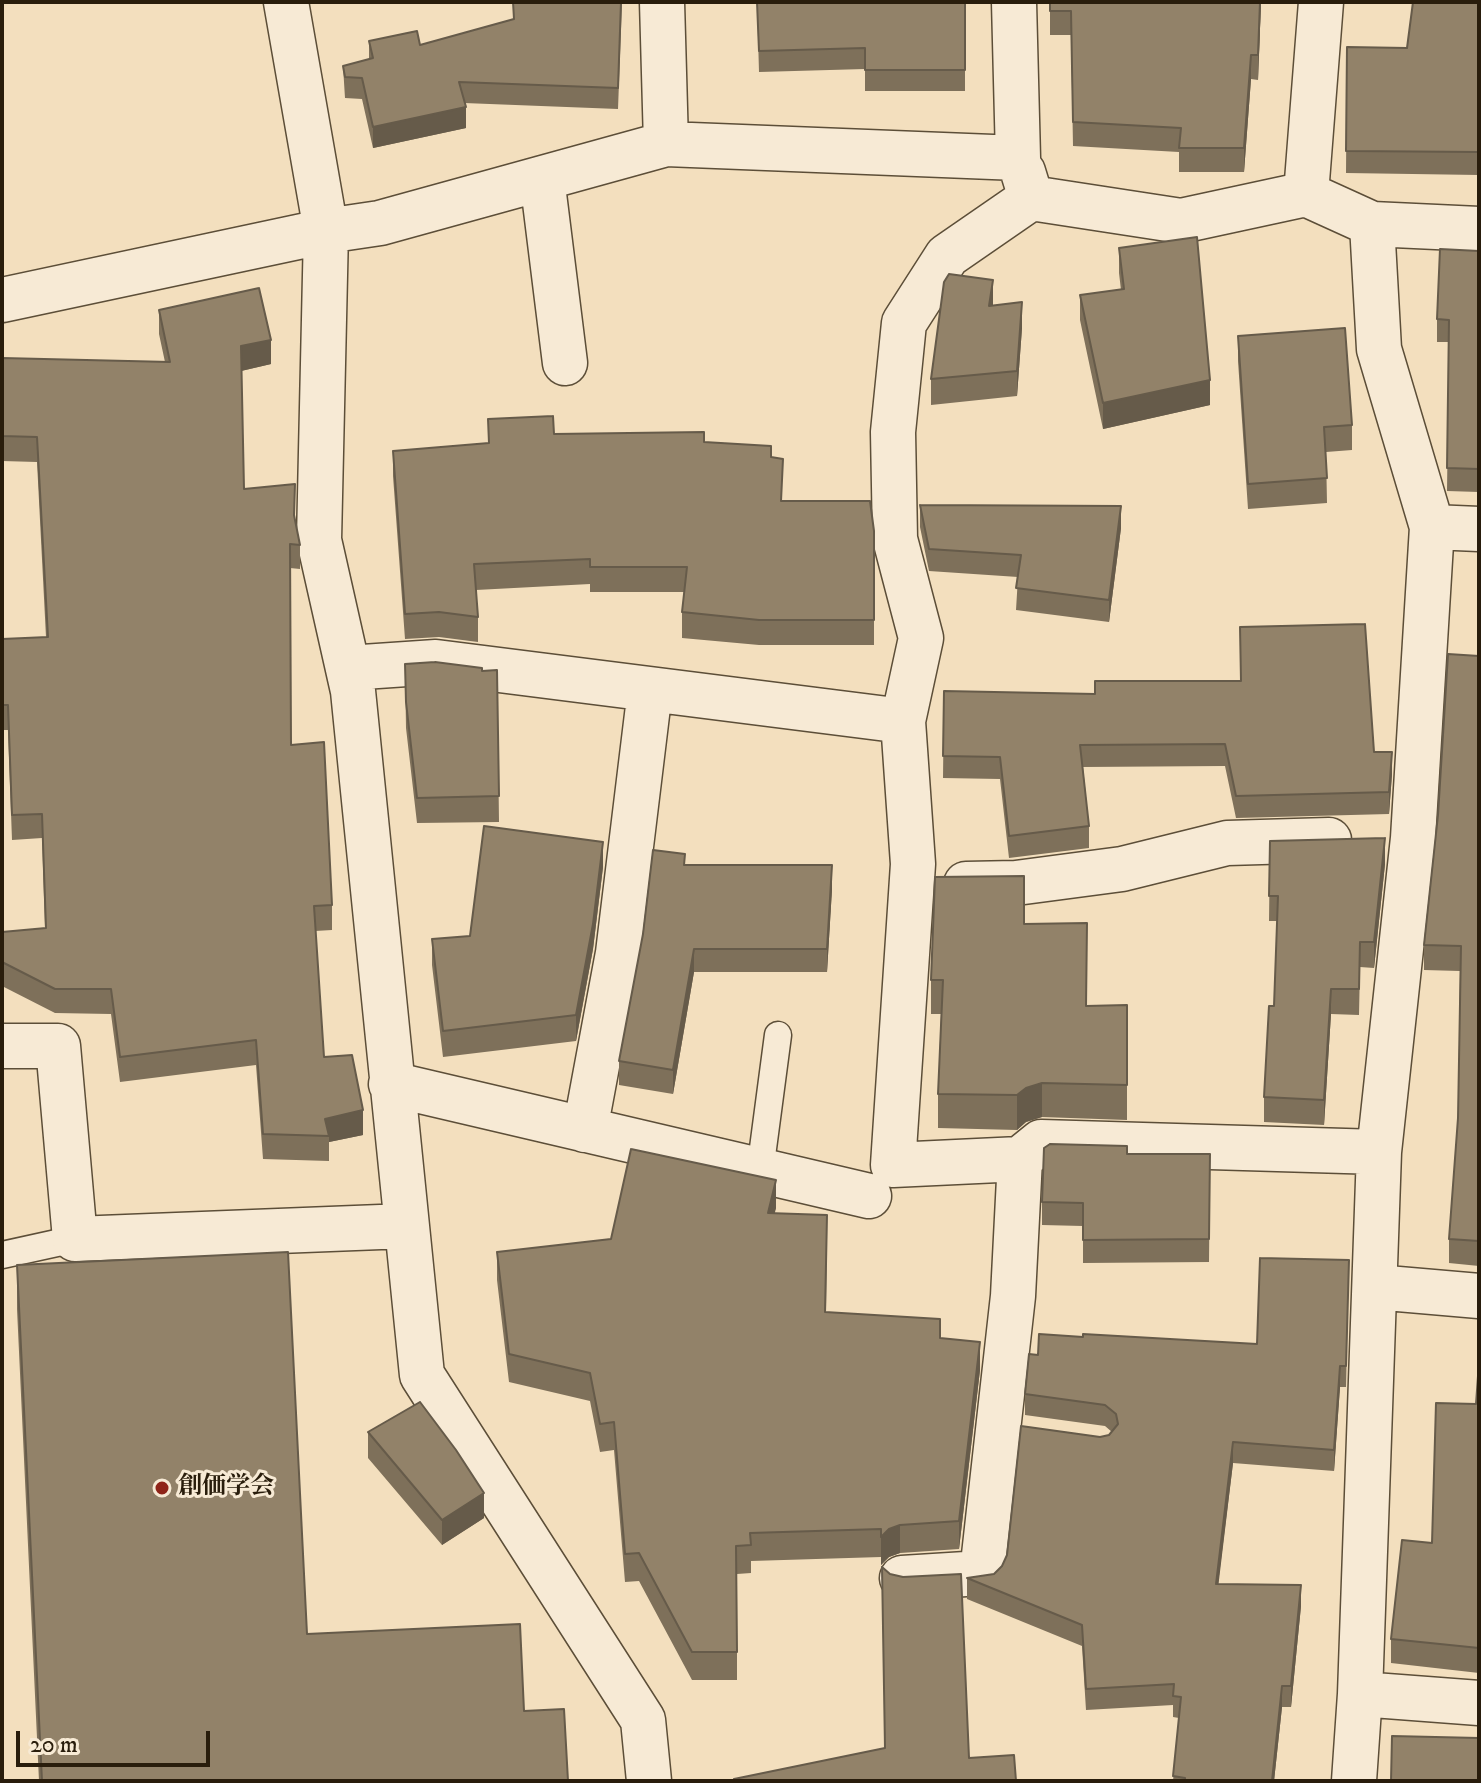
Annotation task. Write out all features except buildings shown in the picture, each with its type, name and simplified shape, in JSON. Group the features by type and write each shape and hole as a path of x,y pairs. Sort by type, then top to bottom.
{"street":[{"path":"286,2 326,231 319,540 353,691 422,1375 643,1720 649,1781"},
{"path":"662,2 666,144"},
{"path":"1014,2 1025,178 947,256 904,323 893,432 895,539 921,638 903,721 913,864 893,1165 1020,1159 1041,1142 1379,1152"},
{"path":"1306,194 1321,2"},
{"path":"2,300 326,231 380,223 666,144 1025,178 1181,221 1306,194 1372,224 1479,229"},
{"path":"542,178 565,363"},
{"path":"1354,1781 1360,1694 1379,1152 1413,838 1432,527 1379,349 1372,224"},
{"path":"1432,527 1479,529"},
{"path":"348,668 436,662 903,721"},
{"path":"585,1130 618,953 650,690"},
{"path":"912,885 1016,883 1122,869 1227,843 1413,838"},
{"path":"2,1046 58,1046 75,1239 406,1226"},
{"path":"391,1084 869,1196"},
{"path":"902,1578 982,1573 1013,1429 1013,1296 1020,1159"},
{"path":"1375,1287 1479,1296"},
{"path":"1360,1694 1479,1703"}],"lane":[{"path":"760,1171 778,1035"},
{"path":"2,1255 75,1239"}],"place":[{"name":"創価学会","path":"162,1488"}]}
